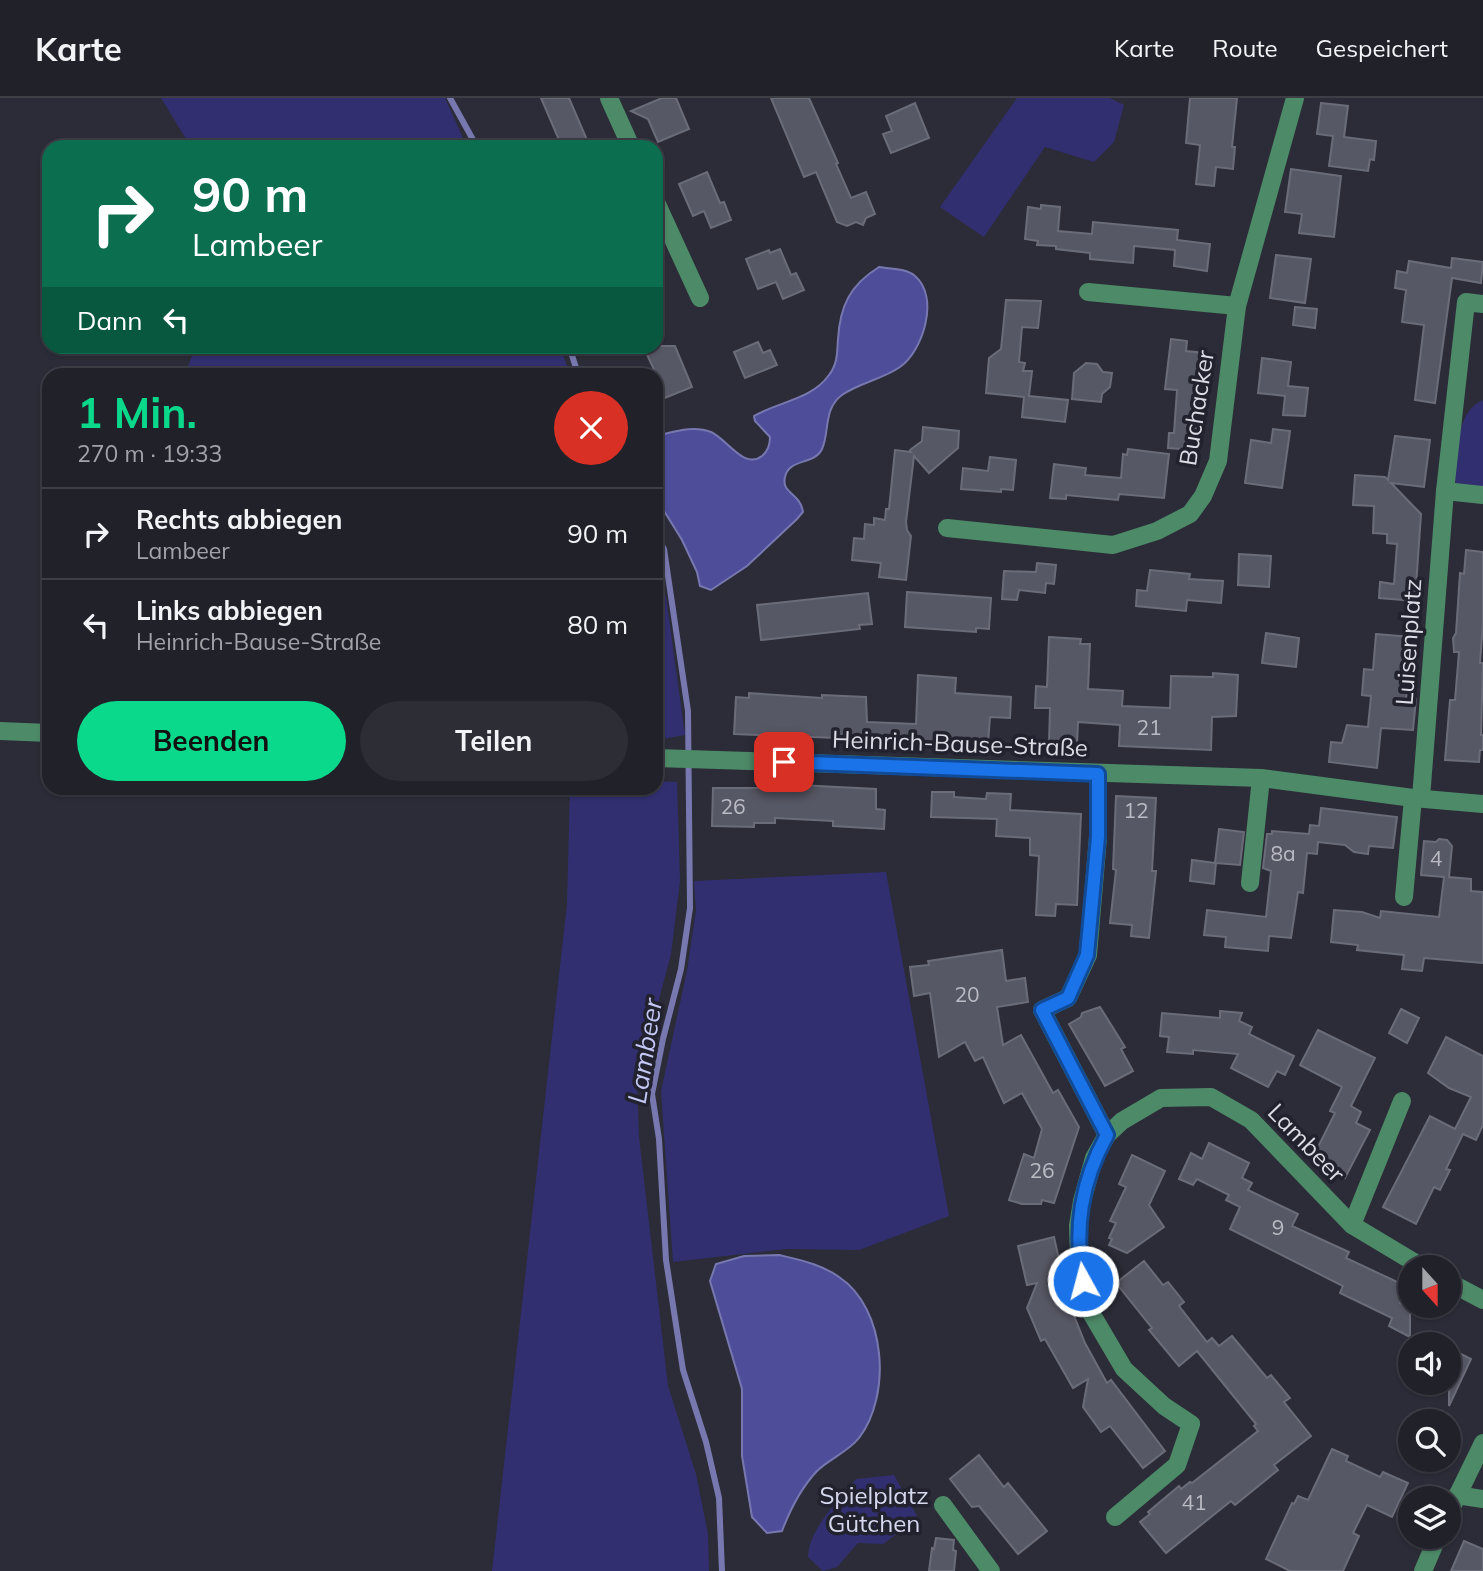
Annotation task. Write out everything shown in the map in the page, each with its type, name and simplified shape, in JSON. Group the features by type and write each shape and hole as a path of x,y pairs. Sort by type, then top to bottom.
{"street":[{"path":"609,98 628,140"},
{"name":"Buchacker","path":"947,528 1113,545 1157,531 1190,514 1203,496 1218,461 1237,306 1295,98"},
{"path":"663,217 700,298"},
{"path":"1088,292 1237,306"},
{"name":"Luisenplatz","path":"1417,798 1445,491 1466,302 1483,304"},
{"path":"1445,491 1483,495"},
{"path":"0,731 42,733"},
{"name":"Heinrich-Bause-Straße","path":"663,758 1261,778 1483,804"},
{"path":"1098,774 1098,837 1087,955 1068,998 1042,1010 1107,1135"},
{"path":"1250,883 1261,778"},
{"path":"1404,897 1417,798"},
{"name":"Lambeer","path":"1115,1517 1177,1465 1191,1424 1164,1406 1124,1369 1087,1306 1079,1256 1078,1226 1094,1158 1107,1135 1122,1121 1161,1098 1211,1097 1251,1120 1352,1225 1402,1255"},
{"name":"Lambeer","path":"1352,1225 1402,1101"},
{"path":"1461,1288 1483,1300"},
{"path":"1461,1487 1483,1443"},
{"path":"1461,1496 1483,1499"},
{"path":"943,1505 991,1571"},
{"path":"1423,1571 1432,1549"}],"green space":[{"path":"161,98 445,98 464,140 187,140"},
{"path":"1017,98 1110,98 1124,105 1114,142 1094,162 1045,147 984,237 940,207"},
{"path":"193,354 563,354 568,368 187,368"},
{"path":"1483,400 1483,491 1457,485 1455,480 1463,423 1467,414"},
{"path":"663,591 666,597 685,735 663,739"},
{"path":"663,781 677,782 680,881 671,954 637,1082 639,1137 668,1386 696,1474 708,1534 709,1571 492,1571 567,904 570,795 663,795"},
{"path":"886,872 949,1216 859,1250 786,1249 673,1262 661,1091 687,971 696,910 694,881"},
{"name":"Spielplatz Gütchen","path":"894,1475 918,1518 883,1544 858,1543 837,1567 823,1571 808,1557 814,1536 826,1515 856,1479"}],"shaded area":[{"path":"879,267 898,269 915,276 922,285 926,297 926,323 916,349 900,367 842,395 829,413 819,454 787,471 786,487 798,500 803,512 797,519 747,566 711,590 700,586 697,572 682,540 663,509 663,434 684,430 704,430 717,436 742,456 755,459 762,456 768,448 770,437 755,421 754,416 804,395 829,375 836,362 844,306 854,289"},
{"path":"779,1255 825,1269 855,1291 867,1309 875,1330 880,1376 870,1420 859,1438 811,1478 796,1500 782,1531 767,1533 752,1517 742,1456 742,1389 710,1281 716,1264 744,1256"}],"building":[{"path":"541,98 569,98 587,140 559,140"},
{"path":"662,98 676,98 689,129 657,140 648,119 631,111"},
{"path":"771,98 809,98 851,198 866,192 875,214 866,218 863,225 856,222 847,226 837,222 816,172 804,177"},
{"path":"1190,98 1237,98 1232,147 1235,147 1233,169 1216,167 1214,186 1196,184 1200,145 1186,143"},
{"path":"915,103 929,138 891,153 883,134 892,131 886,116"},
{"path":"1321,103 1348,106 1344,137 1376,141 1374,160 1370,159 1368,171 1329,166 1333,136 1317,134"},
{"path":"1291,169 1341,176 1334,237 1299,233 1302,214 1285,212"},
{"path":"707,172 720,203 724,202 731,220 711,228 704,211 693,216 679,184"},
{"path":"1041,205 1060,207 1058,231 1092,234 1093,222 1178,230 1177,240 1210,244 1207,271 1174,266 1175,250 1134,246 1133,263 1090,259 1090,253 1037,245 1038,241 1025,239 1028,207 1041,209"},
{"path":"780,249 791,275 796,273 804,290 783,299 776,282 758,289 746,259 769,250 770,253"},
{"path":"1276,255 1311,259 1305,303 1270,298"},
{"path":"1452,258 1483,262 1481,283 1452,278 1435,403 1415,400 1424,325 1402,322 1406,290 1395,288 1397,271 1407,273 1409,261 1451,268"},
{"path":"1006,300 1041,301 1038,328 1022,327 1019,362 1025,363 1023,371 1032,371 1029,396 1068,400 1065,422 1022,417 1024,397 986,393 989,358 1001,349"},
{"path":"1295,307 1317,309 1315,328 1293,325"},
{"path":"1171,339 1187,341 1186,351 1205,353 1195,450 1168,448 1169,433 1174,433 1177,390 1165,389"},
{"path":"758,342 763,353 770,350 777,365 745,378 734,352"},
{"path":"663,346 675,346 692,387 663,399 663,368 653,368 647,354 663,354"},
{"path":"1262,358 1291,362 1288,386 1308,388 1305,416 1283,415 1285,396 1258,393"},
{"path":"1086,363 1097,364 1103,372 1112,373 1110,387 1102,394 1101,402 1072,399 1074,373"},
{"path":"923,427 959,431 958,448 929,473 914,456 906,522 911,536 906,580 879,577 881,563 852,560 854,538 864,539 865,524 874,525 874,518 885,520 886,509 889,509 895,450 911,452 910,450 922,441"},
{"path":"1273,429 1290,431 1282,488 1245,483 1251,440 1271,443"},
{"path":"1395,436 1430,440 1424,487 1391,483 1421,514 1415,601 1379,598 1380,582 1394,584 1397,544 1387,543 1387,534 1373,533 1374,506 1353,505 1355,475 1385,477 1388,480"},
{"path":"1128,449 1169,454 1164,498 1119,494 1118,500 1066,495 1066,499 1050,498 1054,464 1086,468 1085,475 1121,478 1123,454 1127,455"},
{"path":"990,457 1016,460 1013,490 1001,489 1001,492 961,489 963,468 988,471"},
{"path":"1466,550 1483,552 1480,663 1483,663 1483,750 1480,750 1479,762 1445,760 1450,700 1455,700 1459,652 1454,652 1453,638 1456,633 1460,573 1464,574"},
{"path":"1239,554 1271,556 1269,587 1238,585"},
{"path":"1037,563 1056,565 1054,584 1046,583 1045,593 1019,590 1017,600 1002,599 1004,571 1036,572"},
{"path":"1150,570 1190,574 1189,579 1223,581 1221,603 1187,600 1186,611 1136,606 1137,590 1147,591"},
{"path":"907,592 991,598 989,629 976,628 976,632 905,627"},
{"path":"868,593 872,624 859,625 860,629 761,640 757,605"},
{"path":"1266,633 1299,638 1296,667 1262,663"},
{"path":"1376,634 1411,637 1406,699 1416,699 1413,730 1381,728 1377,768 1329,762 1331,742 1342,743 1347,725 1368,727 1371,696 1362,695 1364,669 1373,670"},
{"path":"1049,637 1081,639 1080,644 1090,644 1088,689 1123,691 1122,706 1170,708 1171,676 1213,677 1213,673 1238,675 1236,716 1212,717 1211,750 1119,746 1120,725 1078,722 1077,745 1049,743 1050,708 1035,708 1036,686 1047,687"},
{"path":"918,675 956,678 955,693 1011,697 1010,718 990,717 988,744 734,734 736,697 749,698 749,693 822,698 822,695 866,697 867,722 916,724"},
{"path":"779,784 876,789 876,809 885,810 884,829 833,826 833,821 775,818 775,823 754,823 754,827 712,826 713,788 779,788"},
{"path":"932,792 954,792 954,797 986,799 987,793 1011,794 1010,810 1081,814 1077,905 1056,904 1055,916 1036,915 1039,856 1030,855 1030,838 996,836 997,819 931,817"},
{"path":"1116,796 1156,798 1152,871 1156,871 1149,938 1131,936 1132,925 1110,923 1116,870 1113,869"},
{"path":"1321,808 1397,817 1393,848 1369,846 1368,854 1354,852 1345,845 1318,842 1317,854 1307,853 1303,893 1298,892 1291,938 1269,936 1268,951 1225,947 1226,937 1204,935 1207,910 1266,917 1271,871 1263,868 1267,834 1272,834 1272,831 1309,834 1310,825 1319,826"},
{"path":"1219,829 1244,832 1240,865 1216,863 1214,884 1190,881 1192,860 1215,863"},
{"path":"1439,839 1447,840 1452,846 1449,877 1471,879 1471,891 1483,892 1483,963 1424,958 1422,971 1402,969 1404,955 1357,950 1358,945 1331,942 1334,910 1362,912 1380,918 1381,911 1439,917 1444,877 1421,875 1424,841 1436,842"},
{"path":"1002,950 1006,981 1025,978 1028,1002 997,1007 1003,1045 1021,1035 1053,1093 1058,1090 1079,1127 1054,1203 1042,1200 1041,1204 1022,1204 1009,1200 1024,1154 1034,1158 1042,1129 1022,1093 1004,1103 983,1057 975,1061 965,1042 939,1057 930,993 914,996 910,967 929,965 928,961"},
{"path":"1100,1007 1125,1047 1121,1049 1133,1071 1105,1086 1069,1024 1081,1017 1082,1013"},
{"path":"1401,1009 1419,1018 1407,1043 1389,1033"},
{"path":"1220,1011 1242,1013 1239,1021 1252,1027 1249,1034 1294,1056 1285,1075 1277,1071 1268,1087 1231,1068 1238,1054 1193,1050 1193,1054 1167,1052 1169,1037 1160,1036 1162,1013 1220,1018"},
{"path":"1318,1030 1375,1058 1351,1106 1361,1112 1356,1123 1370,1130 1345,1178 1323,1167 1328,1157 1316,1151 1335,1113 1330,1111 1342,1087 1300,1065"},
{"path":"1446,1037 1483,1056 1483,1125 1476,1140 1463,1134 1446,1169 1450,1170 1440,1190 1434,1187 1416,1224 1383,1207 1430,1116 1455,1129 1471,1097 1449,1088 1428,1073"},
{"path":"1209,1143 1249,1163 1242,1178 1252,1183 1248,1190 1298,1214 1292,1226 1349,1252 1346,1258 1398,1282 1398,1318 1410,1318 1410,1332 1400,1332 1389,1326 1392,1318 1340,1293 1343,1286 1230,1229 1240,1207 1226,1200 1229,1195 1197,1179 1193,1185 1179,1179 1191,1153 1202,1159"},
{"path":"1132,1155 1165,1171 1149,1205 1164,1227 1127,1253 1109,1245 1112,1239 1109,1238 1116,1223 1110,1221 1126,1187 1119,1184"},
{"path":"1054,1237 1060,1264 1054,1266 1085,1343 1107,1383 1111,1380 1165,1451 1143,1468 1110,1426 1101,1432 1083,1407 1088,1379 1073,1388 1045,1339 1041,1341 1027,1308 1037,1283 1027,1285 1018,1246"},
{"path":"1144,1261 1163,1285 1168,1282 1184,1302 1179,1306 1207,1342 1212,1338 1219,1346 1232,1336 1267,1378 1271,1375 1290,1398 1284,1402 1311,1436 1274,1465 1278,1470 1235,1505 1231,1501 1166,1553 1140,1522 1179,1486 1181,1489 1192,1483 1258,1431 1254,1426 1256,1424 1197,1351 1179,1366 1149,1330 1152,1328 1116,1283"},
{"path":"1461,1354 1471,1359 1461,1380"},
{"path":"1332,1449 1348,1456 1346,1461 1380,1477 1383,1472 1408,1483 1407,1486 1398,1486 1398,1504 1392,1517 1367,1505 1353,1533 1359,1536 1343,1571 1290,1571 1266,1559 1292,1503 1294,1504 1298,1496 1308,1500"},
{"path":"979,1455 1004,1487 1008,1483 1047,1531 1018,1554 979,1506 972,1507 950,1479"},
{"path":"936,1538 954,1540 954,1571 929,1571"},
{"path":"1464,1541 1483,1549 1483,1571 1451,1571"}],"waterway":[{"name":"Lambeer","path":"450,98 473,140"},
{"name":"Lambeer","path":"572,354 576,368"},
{"name":"Lambeer","path":"663,547 688,711 690,908 681,969 652,1094 659,1139 666,1260 683,1370 706,1442 719,1498 722,1571"}],"route":[{"path":"784,762 1098,774 1098,837 1087,955 1068,998 1042,1010 1107,1135 1094,1158 1082,1201 1078,1226 1083,1281"}]}
